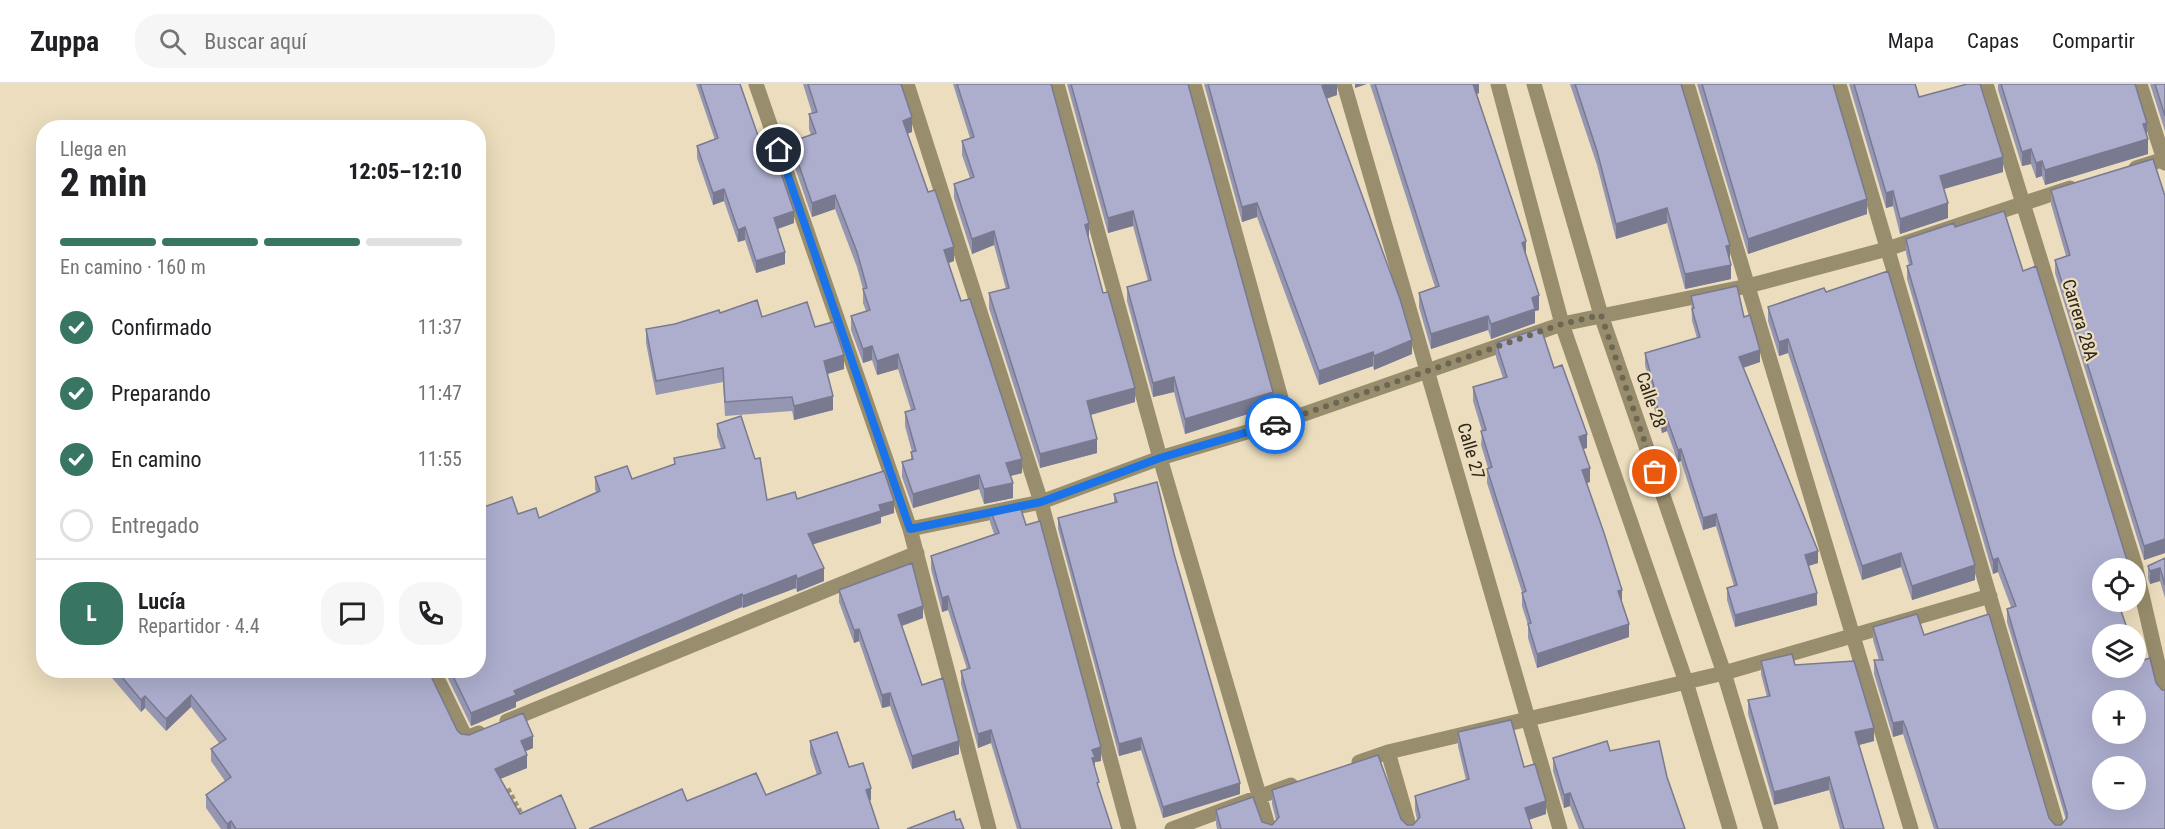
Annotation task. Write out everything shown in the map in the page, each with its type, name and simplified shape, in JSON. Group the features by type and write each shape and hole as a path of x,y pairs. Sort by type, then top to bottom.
{"street":[{"path":"756,84 910,529 989,829"},
{"path":"907,84 1041,502 1129,829"},
{"path":"1056,84 1160,458 1269,829"},
{"path":"1194,84 1287,420"},
{"name":"Calle 27","path":"1344,84 1560,829"},
{"path":"1498,84 1562,324 1686,682 1730,829"},
{"name":"Calle 28","path":"1534,84 1601,315 1724,673 1771,829"},
{"path":"1686,84 1911,829"},
{"path":"1839,84 2058,829"},
{"name":"Carrera 28A","path":"1986,84 2132,558"},
{"path":"2121,173 2165,160 2140,84"},
{"path":"910,529 1041,502 1160,458 1287,420 1562,324 1748,286 1887,249 2023,202 2088,183"},
{"path":"437,678 466,738 917,553"},
{"path":"2146,568 2156,566"},
{"path":"1345,767 1388,752 1724,673 1990,596"},
{"name":"Carrera 28A","path":"2146,612 2165,694"},
{"path":"1388,752 1410,829"},
{"path":"1172,829 1302,782"}],"path":[{"path":"498,789 508,788"},
{"path":"501,796 508,788"},
{"path":"508,788 525,820"}],"building":[{"path":"700,84 740,84 764,153 773,150 794,211 774,218 785,252 756,261 745,227 738,230 724,189 713,193 697,146 718,138"},
{"path":"808,84 901,84 912,117 903,121 928,192 935,190 954,247 944,250 961,301 970,299 1022,459 1006,463 1013,483 984,489 979,475 913,494 902,462 913,459 911,452 916,451 905,412 915,409 898,354 877,361 872,346 863,349 851,316 870,310 863,289 867,288 857,252 835,195 812,203 791,142 816,133 809,114 817,112"},
{"path":"957,84 1051,84 1089,223 1085,225 1103,293 1108,292 1135,388 1087,401 1097,439 1040,454 989,293 1009,288 994,231 972,239 954,184 974,177 962,141 974,137"},
{"path":"1071,84 1188,84 1273,392 1185,419 1174,377 1153,383 1127,287 1151,280 1133,211 1108,218"},
{"path":"1208,84 1327,84 1322,86 1400,299 1412,340 1374,356 1373,352 1319,371 1257,203 1242,207"},
{"path":"1375,84 1473,84 1526,241 1522,243 1539,295 1532,298 1535,309 1491,324 1488,316 1431,334 1419,293 1439,286"},
{"path":"1575,84 1681,84 1730,245 1726,246 1731,265 1685,274 1667,208 1616,224 1597,151"},
{"path":"1702,84 1833,84 1867,199 1748,239"},
{"path":"1854,84 1915,84 1919,97 1967,84 1980,84 2003,157 1940,176 1948,203 1900,219 1893,191 1886,193"},
{"path":"2001,84 2135,84 2147,123 2143,124 2148,139 2045,170 2042,161 2036,163 2031,149 2022,152"},
{"path":"2155,84 2165,84 2165,116"},
{"path":"2153,159 2165,196 2165,539 2144,546 2055,260 2070,255 2051,190"},
{"path":"2004,211 2023,271 2036,266 2126,558 2092,558 2092,612 2121,612 2126,624 2092,624 2092,678 2146,678 2146,659 2150,658 2156,683 2162,690 2165,690 2165,829 1938,829 1906,728 1903,721 1893,723 1874,660 1883,660 1873,627 1917,614 1924,635 1989,614 2049,818 2055,825 2061,825 2067,818 2007,609 2016,606 1998,558 1993,560 1907,266 1912,264 1906,239 1954,223 1955,227"},
{"path":"1888,271 1975,565 1912,586 1901,553 1862,566 1788,339 1779,342 1768,307 1824,288 1826,292"},
{"path":"1737,286 1744,317 1750,315 1760,350 1739,357 1818,551 1805,555 1817,593 1735,615 1727,588 1737,585 1716,514 1703,518 1681,449 1678,450 1667,419 1662,421 1651,388 1654,387 1645,353 1700,337 1692,309 1694,308 1691,296"},
{"path":"757,300 762,317 807,302 815,327 833,322 844,355 824,361 833,396 794,406 792,397 725,402 723,368 656,381 646,329 675,324 719,310 720,313"},
{"path":"1541,328 1554,368 1562,365 1587,434 1579,437 1590,468 1582,470 1622,590 1618,591 1629,624 1537,654 1522,593 1526,591 1487,469 1492,467 1481,431 1486,430 1473,387 1507,377 1496,343"},
{"path":"741,416 755,459 760,458 767,500 795,492 797,499 884,471 894,501 879,505 881,511 808,534 824,568 797,579 796,575 743,596 742,594 514,691 516,695 471,713 454,678 486,678 486,506 512,497 518,514 536,508 539,518 600,491 595,477 627,466 632,479 675,464 674,458 725,448 717,424"},
{"path":"1157,482 1174,554 1240,783 1163,807 1141,738 1119,744 1058,518 1117,502 1114,494"},
{"path":"1019,503 1026,525 1040,521 1101,747 1092,750 1095,757 1092,758 1099,782 1097,783 1112,829 1021,829 991,730 978,734 961,671 970,668 948,596 942,598 931,556 999,533 990,509"},
{"path":"2165,558 2165,585 2160,568 2150,571 2148,566"},
{"path":"912,563 923,606 898,615 922,685 943,678 959,741 912,756 890,693 882,695 859,629 854,630 839,590"},
{"path":"1792,654 1795,665 1854,661 1874,728 1855,732 1884,829 1844,829 1829,777 1774,792 1748,700 1770,696 1761,661"},
{"path":"123,678 432,678 461,734 469,735 523,713 533,736 521,741 527,755 495,769 520,814 561,795 576,829 236,829 231,821 227,824 206,795 231,777 211,749 226,739 191,695 166,719 145,696 141,700"},
{"path":"1511,720 1524,767 1535,764 1546,801 1525,808 1532,829 1221,829 1216,810 1253,797 1262,822 1272,825 1279,817 1272,790 1378,755 1401,819 1407,825 1413,825 1420,817 1415,796 1469,779 1458,732"},
{"path":"837,732 849,767 863,763 871,788 866,790 879,829 589,829 682,789 687,801 756,773 766,795 821,773 810,741"},
{"path":"1607,741 1610,751 1659,741 1667,777 1685,829 1584,829 1570,793 1564,795 1553,758"},
{"path":"954,811 956,820 960,819 964,829 907,829"}],"way so far":[{"path":"1275,424 1562,324 1601,315 1655,472"}],"route":[{"path":"779,150 891,480 910,529 1041,502 1160,458 1275,424"}]}
